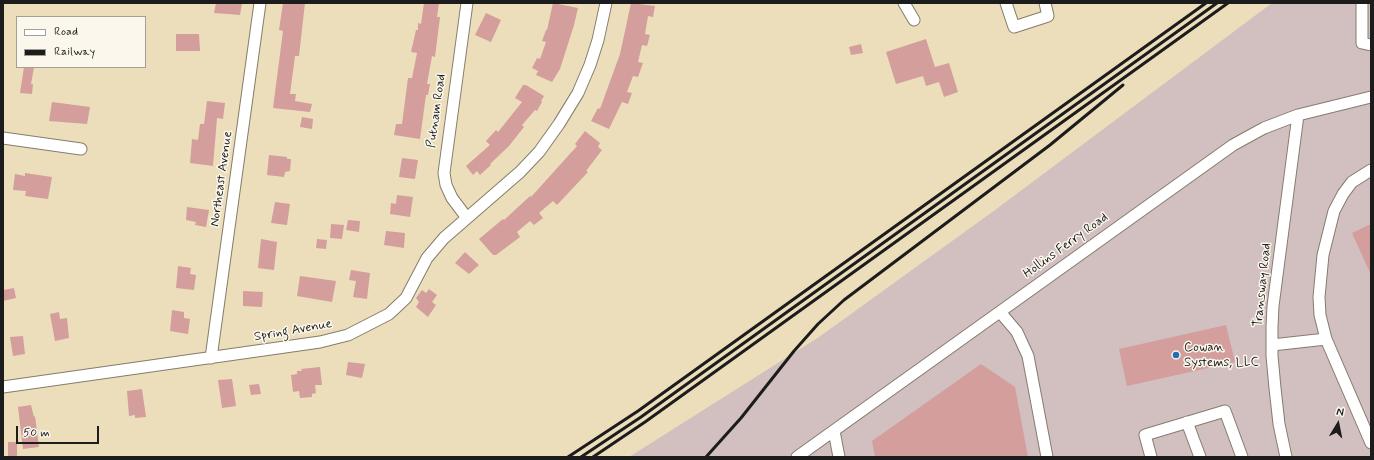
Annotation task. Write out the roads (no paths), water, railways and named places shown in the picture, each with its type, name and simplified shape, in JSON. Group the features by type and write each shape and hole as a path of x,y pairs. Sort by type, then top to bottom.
{"street":[{"name":"Northeast Avenue","path":"211,358 260,3"},
{"name":"Putnam Road","path":"467,3 444,173 446,185 452,198 467,218"},
{"name":"Spring Avenue","path":"3,387 320,342 348,335 389,314 406,298 427,258 444,238 520,172 539,152 559,124 578,93 590,65 598,40 606,3"},
{"path":"904,3 914,20"},
{"path":"1006,3 1014,27 1048,16 1045,3"},
{"path":"1362,3 1362,43 1371,45"},
{"name":"Hollins Ferry Road","path":"797,457 1233,145 1264,128 1298,115 1371,97"},
{"name":"Transway Road","path":"1286,457 1278,417 1272,345 1273,306 1298,115"},
{"path":"3,138 81,148"},
{"path":"1371,170 1352,182 1343,194 1334,211 1322,262 1319,297 1320,315 1326,339 1371,443"},
{"path":"1000,312 1017,332 1028,356 1047,457"},
{"path":"1272,345 1326,339"},
{"path":"1151,457 1146,435 1225,411 1242,457"},
{"path":"1187,422 1200,457"},
{"path":"834,430 839,457"}],"railway":[{"path":"568,457 638,411 1206,3"},
{"path":"581,457 641,417 1217,3"},
{"path":"593,457 645,422 1228,3"},
{"path":"706,457 741,418 794,351 818,324 844,300 1050,145 1123,85"}],"place":[{"name":"Cowan Systems, LLC","path":"1176,355"}]}
